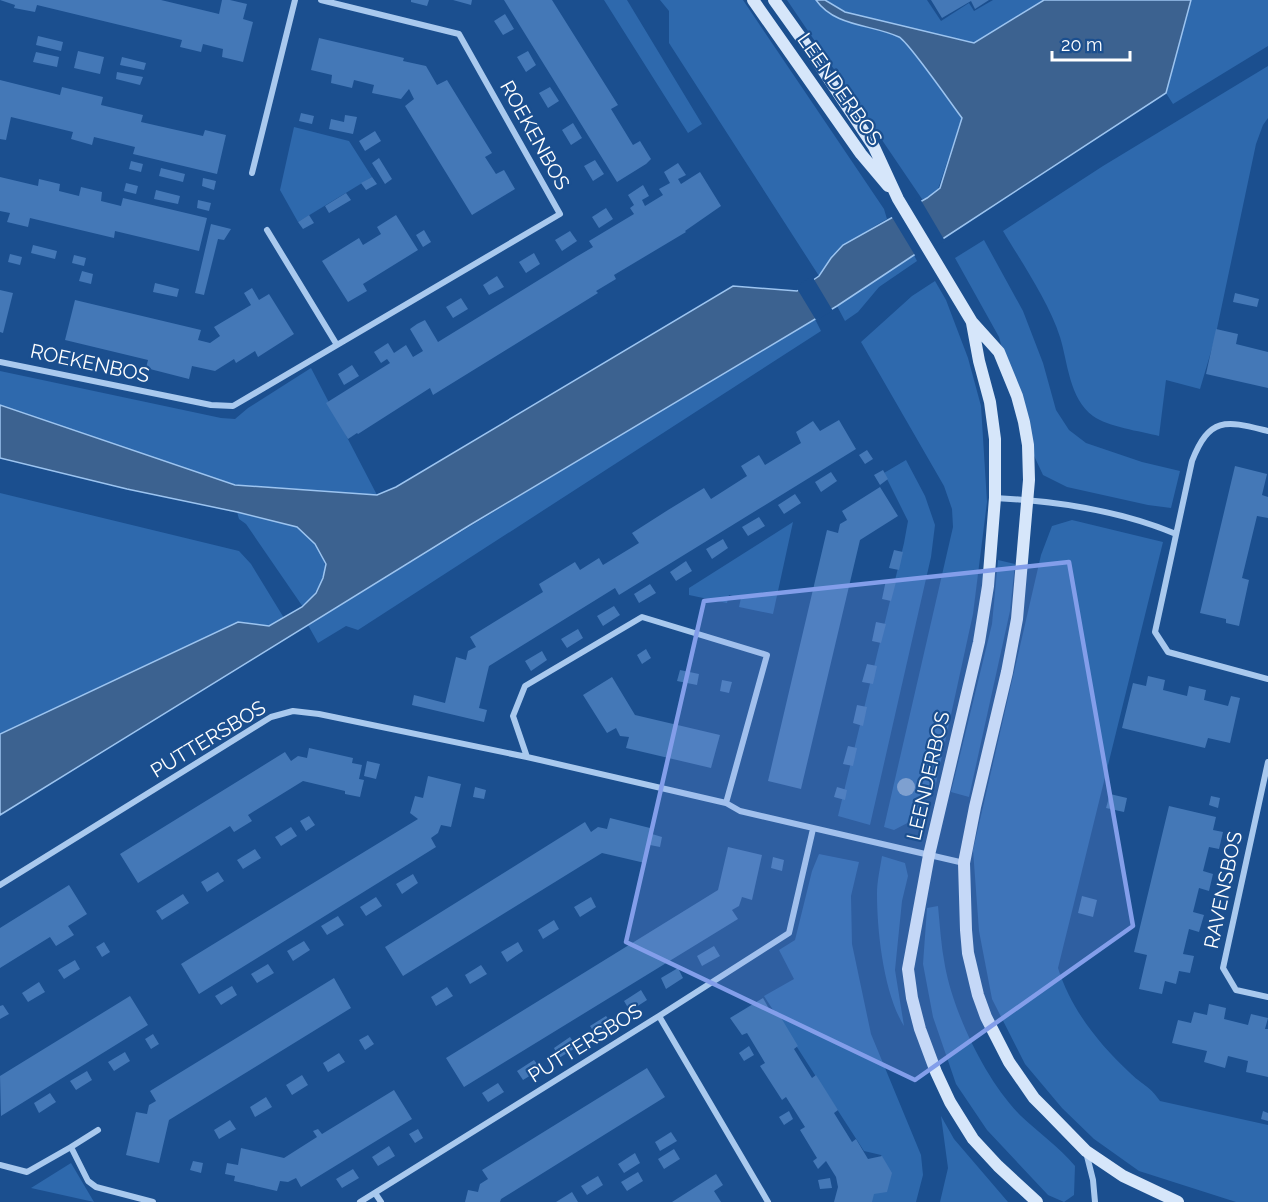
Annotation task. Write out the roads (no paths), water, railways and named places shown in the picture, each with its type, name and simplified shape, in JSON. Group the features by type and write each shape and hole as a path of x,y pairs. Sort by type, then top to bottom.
{"main road":[{"name":"LEENDERBOS","path":"753,0 861,154 898,199"},
{"name":"LEENDERBOS","path":"774,0 874,147 898,199 972,322 999,352 1017,396 1028,445 1028,499 1013,645 964,863 963,908 968,953 986,1017 1009,1062 1028,1090 1086,1151 1123,1176 1178,1202"},
{"name":"LEENDERBOS","path":"972,322 993,420 996,455 988,586 979,642 929,855 908,969 920,1029 945,1092 974,1139 998,1166 1036,1202"}],"street":[{"path":"252,173 295,0"},
{"name":"ROEKENBOS","path":"0,362 211,405 233,406 560,214 459,34 321,0"},
{"path":"267,230 337,345"},
{"path":"1268,431 1238,424 1223,424 1208,431 1199,443 1192,460 1155,632 1168,652 1268,679"},
{"path":"995,498 1050,501 1149,523 1176,534"},
{"path":"527,757 513,716 525,686 642,617 767,655 726,803"},
{"name":"PUTTERSBOS","path":"0,885 272,717 293,711 319,714 527,757 726,803 740,811 813,829 964,863"},
{"name":"RAVENSBOS","path":"1268,762 1223,968 1236,990 1268,997"},
{"name":"PUTTERSBOS","path":"360,1202 789,933 813,829"},
{"name":"PUTTERSBOS","path":"659,1016 768,1202"},
{"path":"0,1165 27,1172 98,1130"},
{"path":"71,1147 88,1181 96,1187 153,1202"},
{"path":"1086,1151 1093,1180 1095,1202"},
{"path":"375,1193 381,1202"}]}
